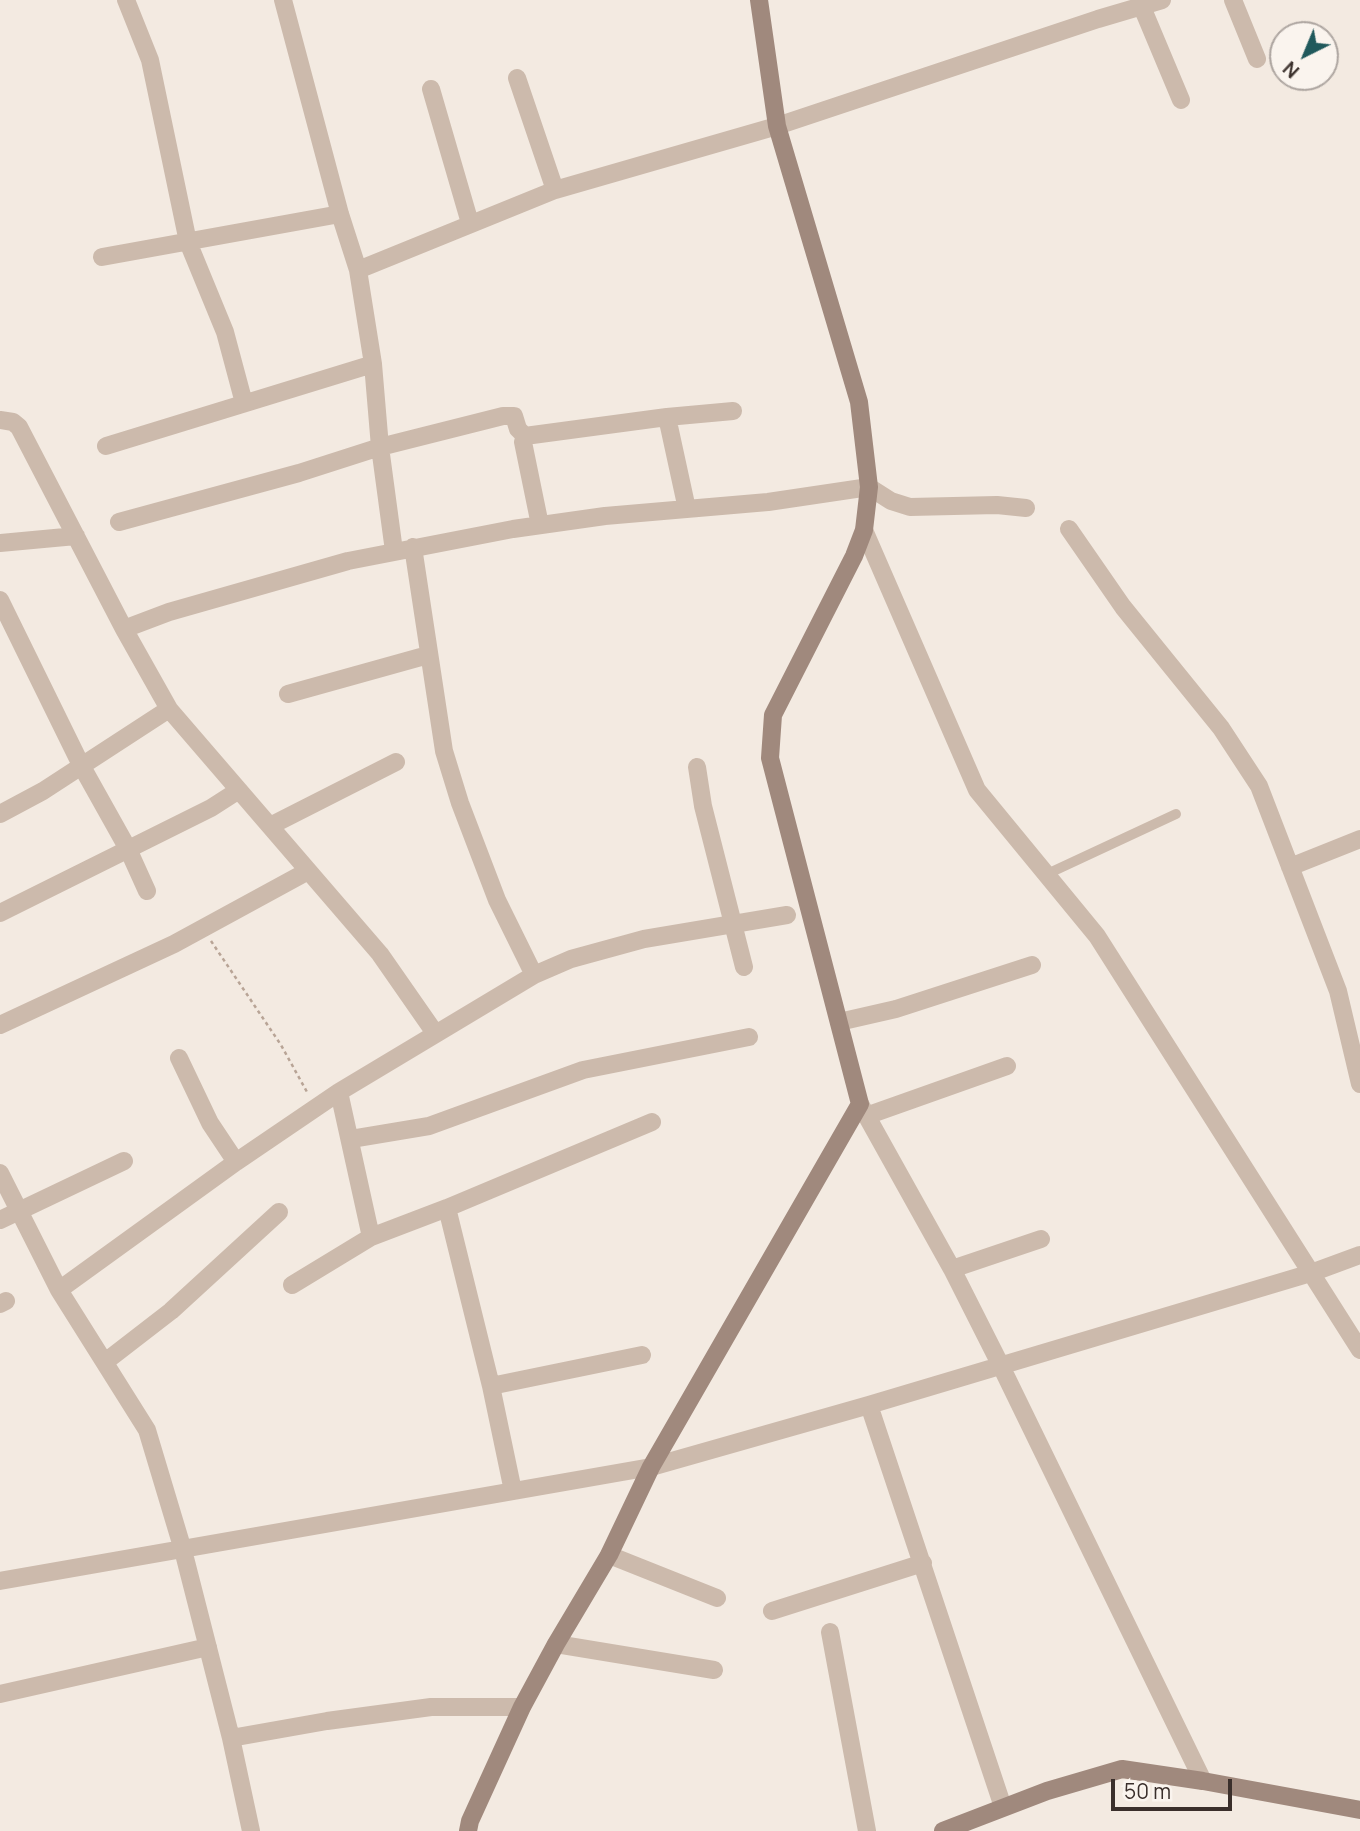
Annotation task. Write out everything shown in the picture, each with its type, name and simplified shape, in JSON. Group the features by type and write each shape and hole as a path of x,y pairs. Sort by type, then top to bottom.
{"street":[{"path":"125,0 150,60 188,242 225,332 244,403"},
{"path":"283,0 340,214 358,270 373,364 380,447 394,551"},
{"path":"759,0 777,126 859,402 869,487 864,530 854,556 773,715 770,758 863,1110 1000,1364 1203,1781"},
{"path":"358,270 555,190 777,126 1162,0"},
{"path":"1233,0 1257,58"},
{"path":"1142,7 1181,100"},
{"path":"517,78 555,190"},
{"path":"431,89 470,223"},
{"path":"102,257 340,214"},
{"path":"106,446 373,364"},
{"path":"525,436 733,411"},
{"path":"119,522 299,473 380,447 511,415 525,436 525,453 540,525"},
{"path":"667,417 687,509"},
{"path":"0,420 13,422 19,427 124,629 169,709 380,954 435,1033"},
{"path":"124,629 169,612 348,561 540,525 605,516 768,502 869,487 891,501 910,507 997,505 1026,508"},
{"path":"1069,529 1124,607 1221,728 1259,786 1355,1039 1360,1084"},
{"path":"864,530 977,790 1097,936 1360,1350"},
{"path":"0,543 76,536"},
{"path":"413,548 444,751 460,803 497,900 534,975"},
{"path":"0,600 147,891"},
{"path":"288,694 428,655"},
{"path":"0,814 43,791 169,709"},
{"path":"270,826 396,762"},
{"path":"697,767 703,806 744,967"},
{"path":"0,913 211,808 239,790"},
{"path":"1290,867 1360,839"},
{"path":"0,1025 174,944 308,871"},
{"path":"59,1290 316,1107 534,975 571,960 644,939 787,915"},
{"path":"839,1022 942,996 1032,965"},
{"path":"351,1139 429,1126 583,1070 749,1037"},
{"path":"179,1058 210,1123 236,1162"},
{"path":"468,1831 470,1821 522,1707 555,1644 609,1555 651,1467 863,1110 1007,1066"},
{"path":"339,1092 371,1237"},
{"path":"292,1285 371,1237 652,1122"},
{"path":"0,1220 124,1161"},
{"path":"0,1173 59,1290 147,1430 183,1550 231,1738 251,1831"},
{"path":"447,1208 491,1386 513,1491"},
{"path":"105,1362 171,1311 279,1212"},
{"path":"951,1269 1041,1239"},
{"path":"0,1581 90,1563 183,1550 651,1467 1311,1273 1360,1255"},
{"path":"491,1386 642,1355"},
{"path":"869,1405 1003,1807"},
{"path":"609,1555 717,1598"},
{"path":"772,1611 923,1563"},
{"path":"830,1632 867,1831"},
{"path":"555,1644 714,1670"},
{"path":"0,1694 208,1647"},
{"path":"231,1738 431,1707 522,1707"},
{"path":"943,1831 1003,1807 1122,1769 1360,1810"}],"lane":[{"path":"1045,874 1177,814"}],"path":[{"path":"203,928 281,1045 316,1107"}]}
